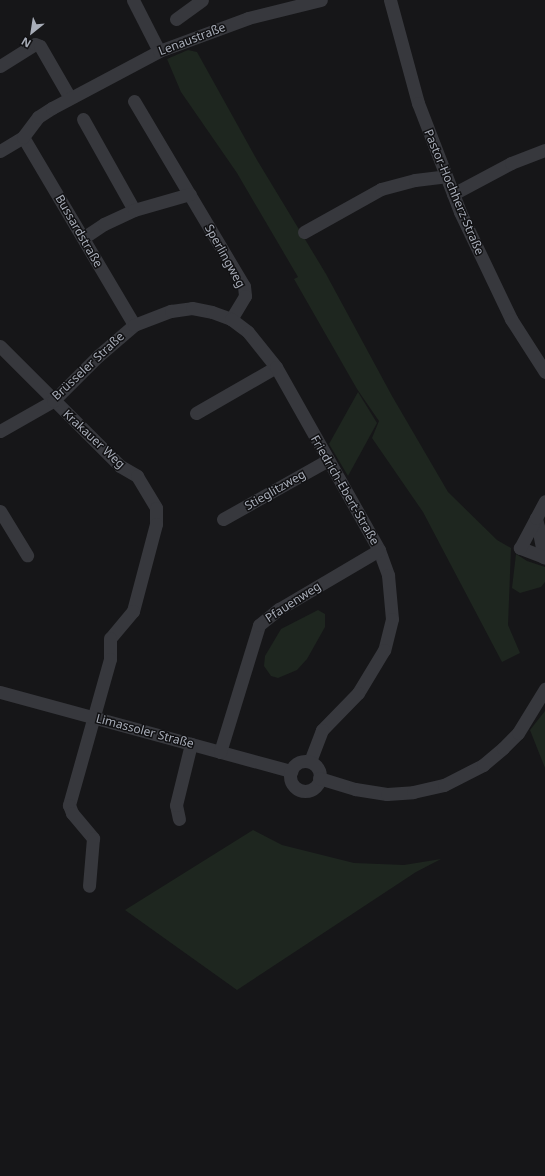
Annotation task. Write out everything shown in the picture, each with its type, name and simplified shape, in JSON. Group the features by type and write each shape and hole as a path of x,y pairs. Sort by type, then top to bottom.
{"street":[{"path":"133,0 159,51"},
{"path":"176,20 202,0"},
{"name":"Lenaustraße","path":"0,151 23,136 38,117 70,98 159,51 248,18 322,0"},
{"name":"Pastor-Hochherz-Straße","path":"390,0 418,103 453,194 511,319 545,372"},
{"path":"0,66 35,44 40,46 70,98"},
{"name":"Sperlingweg","path":"134,101 244,286 245,296 231,319"},
{"path":"83,120 134,210"},
{"name":"Bussardstraße","path":"23,136 134,325"},
{"path":"453,194 511,163 545,150"},
{"path":"304,232 380,189 415,180 446,176"},
{"path":"83,238 104,224 134,210 190,194"},
{"name":"Friedrich-Ebert-Straße","path":"134,325 171,311 192,308 212,312 231,319 248,332 276,367 379,550 388,575 392,603 392,620 384,650 358,693 322,730 310,762"},
{"name":"Brüsseler Straße","path":"0,431 53,400 103,351 134,325"},
{"name":"Krakauer Weg","path":"0,346 120,466 137,476 156,508 156,524 133,611 110,638 110,659 93,717"},
{"path":"196,414 276,367"},
{"name":"Stieglitzweg","path":"223,519 328,460"},
{"path":"545,501 520,548 545,557"},
{"path":"0,510 28,555"},
{"path":"536,518 545,557"},
{"name":"Pfauenweg","path":"220,752 259,625 279,609 379,550"},
{"path":"319,778 355,789 387,794 413,792 444,785 483,765 504,748 518,733 545,689"},
{"name":"Limassoler Straße","path":"0,692 291,771"},
{"path":"89,886 93,838 72,813 69,805 93,717"},
{"path":"179,819 176,805 190,744"},
{"path":"298,762 310,762 316,767 319,778 313,788 301,790 291,783 291,771 298,762"}],"shaded area":[{"path":"188,50 197,52 257,160 326,274 392,396 448,492 497,540 511,548 508,625 520,653 502,662 423,512 372,438 379,421 357,389 294,279 298,277 237,173 181,92 167,59"},
{"path":"358,392 377,423 348,476 329,444"},
{"path":"516,554 527,561 545,567 545,582 541,587 520,593 512,588"},
{"path":"318,610 325,614 325,627 307,659 297,670 278,678 271,676 264,666 265,656 281,629"},
{"path":"545,711 545,768 530,730"},
{"path":"253,830 282,845 354,863 404,865 441,859 416,872 237,990 125,910"}]}
